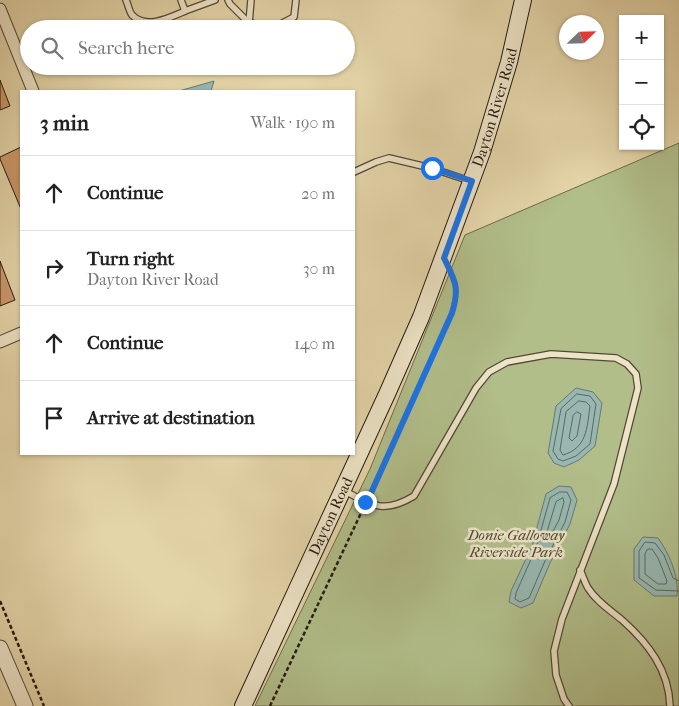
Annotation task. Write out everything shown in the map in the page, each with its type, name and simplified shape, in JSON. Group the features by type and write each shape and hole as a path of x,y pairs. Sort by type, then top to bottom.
{"main road":[{"name":"Dayton River Road","path":"450,242 482,152 509,62 523,0"},
{"name":"Dayton Road","path":"242,706 417,326 450,242"}],"street":[{"path":"0,9 20,59"},
{"path":"27,75 33,90"},
{"path":"0,342 20,333"},
{"path":"2,658 25,706"}],"lane":[{"path":"126,0 132,15 140,20"},
{"path":"181,0 185,11"},
{"path":"161,20 216,0"},
{"path":"228,0 246,20"},
{"path":"249,20 251,0"},
{"path":"288,20 294,17 296,0"},
{"path":"355,172 389,158 432,168 472,181"},
{"path":"343,490 367,502 384,507 399,504 414,496 476,388 489,372 507,362 551,354 616,358 627,364 636,374 638,388 614,484 562,619 554,651 556,675 564,698 569,706"},
{"path":"580,570 587,588 599,603 621,619 654,652 666,679 670,706"}],"path":[{"path":"270,706 367,502 452,313 457,298 456,286 444,258"},
{"path":"0,602 44,706"}],"green space":[{"name":"Donie Galloway Riverside Park","path":"679,143 679,706 255,706 370,469 465,235"}],"water":[{"path":"214,81 211,90 182,90"},
{"path":"576,388 593,392 602,403 595,446 579,460 564,467 554,463 548,453 556,406"},
{"path":"559,486 571,487 577,500 570,524 550,563 533,603 521,608 509,602 511,591 532,546 546,494"},
{"path":"643,537 658,538 666,551 675,573 677,596 654,596 634,580 634,549"}],"building":[{"path":"0,80 10,106 0,110"},
{"path":"20,147 20,207 0,159 0,157"},
{"path":"0,261 15,300 0,306"}],"route":[{"path":"365,502 367,502 457,298 453,276 444,258 472,181 432,168"}]}
